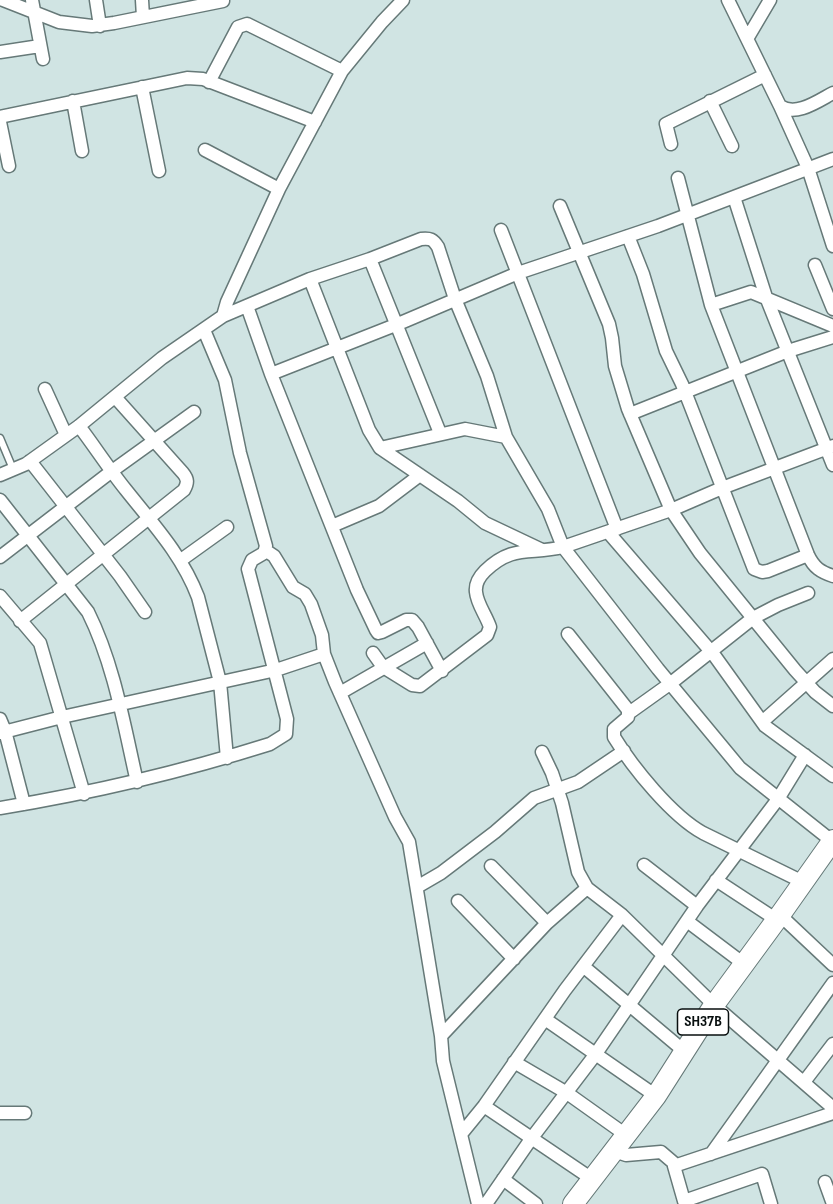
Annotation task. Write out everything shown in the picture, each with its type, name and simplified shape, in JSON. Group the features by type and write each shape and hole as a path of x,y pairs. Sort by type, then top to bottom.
{"main road":[{"name":"SH37B","path":"573,1204 656,1096 714,1005 779,918 832,841"}],"street":[{"path":"3,0 59,22 100,26 201,3 223,1"},
{"path":"32,0 43,59"},
{"path":"96,0 100,26"},
{"path":"142,0 143,17"},
{"path":"223,316 227,302 279,189 342,71 403,0"},
{"path":"728,0 808,168 833,246"},
{"path":"747,39 770,0"},
{"path":"209,81 238,27 246,24 342,71"},
{"path":"0,52 40,46"},
{"path":"671,144 666,124 765,75"},
{"path":"0,117 187,78 209,81 315,122"},
{"path":"141,87 159,171"},
{"path":"780,106 786,110 796,109 832,95"},
{"path":"72,101 82,151"},
{"path":"710,101 732,146"},
{"path":"0,122 9,166"},
{"path":"205,150 279,189"},
{"path":"271,374 518,273 628,236 833,159"},
{"path":"678,178 711,305 735,371 808,555 820,571 833,576"},
{"path":"734,197 766,297 830,448 833,465"},
{"path":"560,206 609,324 615,366 630,414 671,510 700,553 753,618 807,683 833,706"},
{"path":"501,230 613,530 710,650 762,722 833,776"},
{"path":"628,236 643,274 666,351 685,392 754,569 762,572 768,571 808,555"},
{"path":"0,476 30,461 79,426 162,358 223,316 310,279 429,238 438,247 455,299 487,376 506,437 548,509 563,548 741,768 832,841"},
{"path":"370,259 440,433"},
{"path":"815,265 833,309"},
{"path":"310,279 369,430 380,448 485,522 543,551"},
{"path":"711,305 746,292 766,297 833,326"},
{"path":"247,306 271,374 357,590 376,630 378,633 382,632 406,620 412,620 442,671"},
{"path":"204,330 225,380 240,453 265,550 274,556 285,577 305,594 311,604 322,635 324,654 340,693 395,817 409,842 441,1036 443,1061 478,1204"},
{"path":"630,414 735,371 833,337"},
{"path":"45,389 66,435"},
{"path":"20,621 184,490 187,484 187,478 115,396"},
{"path":"0,557 112,471 194,412"},
{"path":"79,426 181,560 198,597 220,682 227,758"},
{"path":"380,448 465,429 506,437"},
{"path":"373,653 382,667 416,687 424,685 487,635 489,623 476,594 476,585 481,575 508,554 563,548 671,510 722,488 830,448"},
{"path":"30,461 145,612"},
{"path":"332,526 379,506 420,475"},
{"path":"0,500 88,612 94,624 106,657 137,782"},
{"path":"181,560 227,527"},
{"path":"0,808 84,794 137,782 227,758 270,744 286,734 287,719 276,670 248,569 252,560 265,550"},
{"path":"803,882 696,829 681,818 648,782 613,733 629,713 671,684 710,650 753,618 808,593"},
{"path":"0,596 40,643 84,794"},
{"path":"568,634 629,713"},
{"path":"340,693 427,643"},
{"path":"3,732 276,670 324,654"},
{"path":"762,722 833,658"},
{"path":"0,718 24,804"},
{"path":"417,887 441,873 495,832 534,798 556,788 578,782 624,751"},
{"path":"542,752 556,788 578,872 587,888 622,915 714,1005 833,1108"},
{"path":"486,1204 531,1138 595,1055 697,906 778,799 806,755"},
{"path":"644,865 697,906"},
{"path":"491,866 547,923"},
{"path":"716,880 779,918 833,965"},
{"path":"441,1036 547,923 587,888"},
{"path":"458,901 514,959"},
{"path":"462,1134 622,915"},
{"path":"687,921 744,964"},
{"path":"583,966 684,1052"},
{"path":"711,1154 833,983"},
{"path":"545,1019 656,1096"},
{"path":"804,1082 833,1044"},
{"path":"514,1062 567,1093 626,1135"},
{"path":"484,1106 592,1179"},
{"path":"0,1113 25,1113"},
{"path":"675,1164 833,1113"},
{"path":"614,1151 627,1155 661,1152 675,1164 684,1201 704,1199 762,1174 771,1204"},
{"path":"503,1179 536,1204"},
{"path":"825,1182 833,1203"}],"lane":[{"path":"0,438 13,470"}]}
